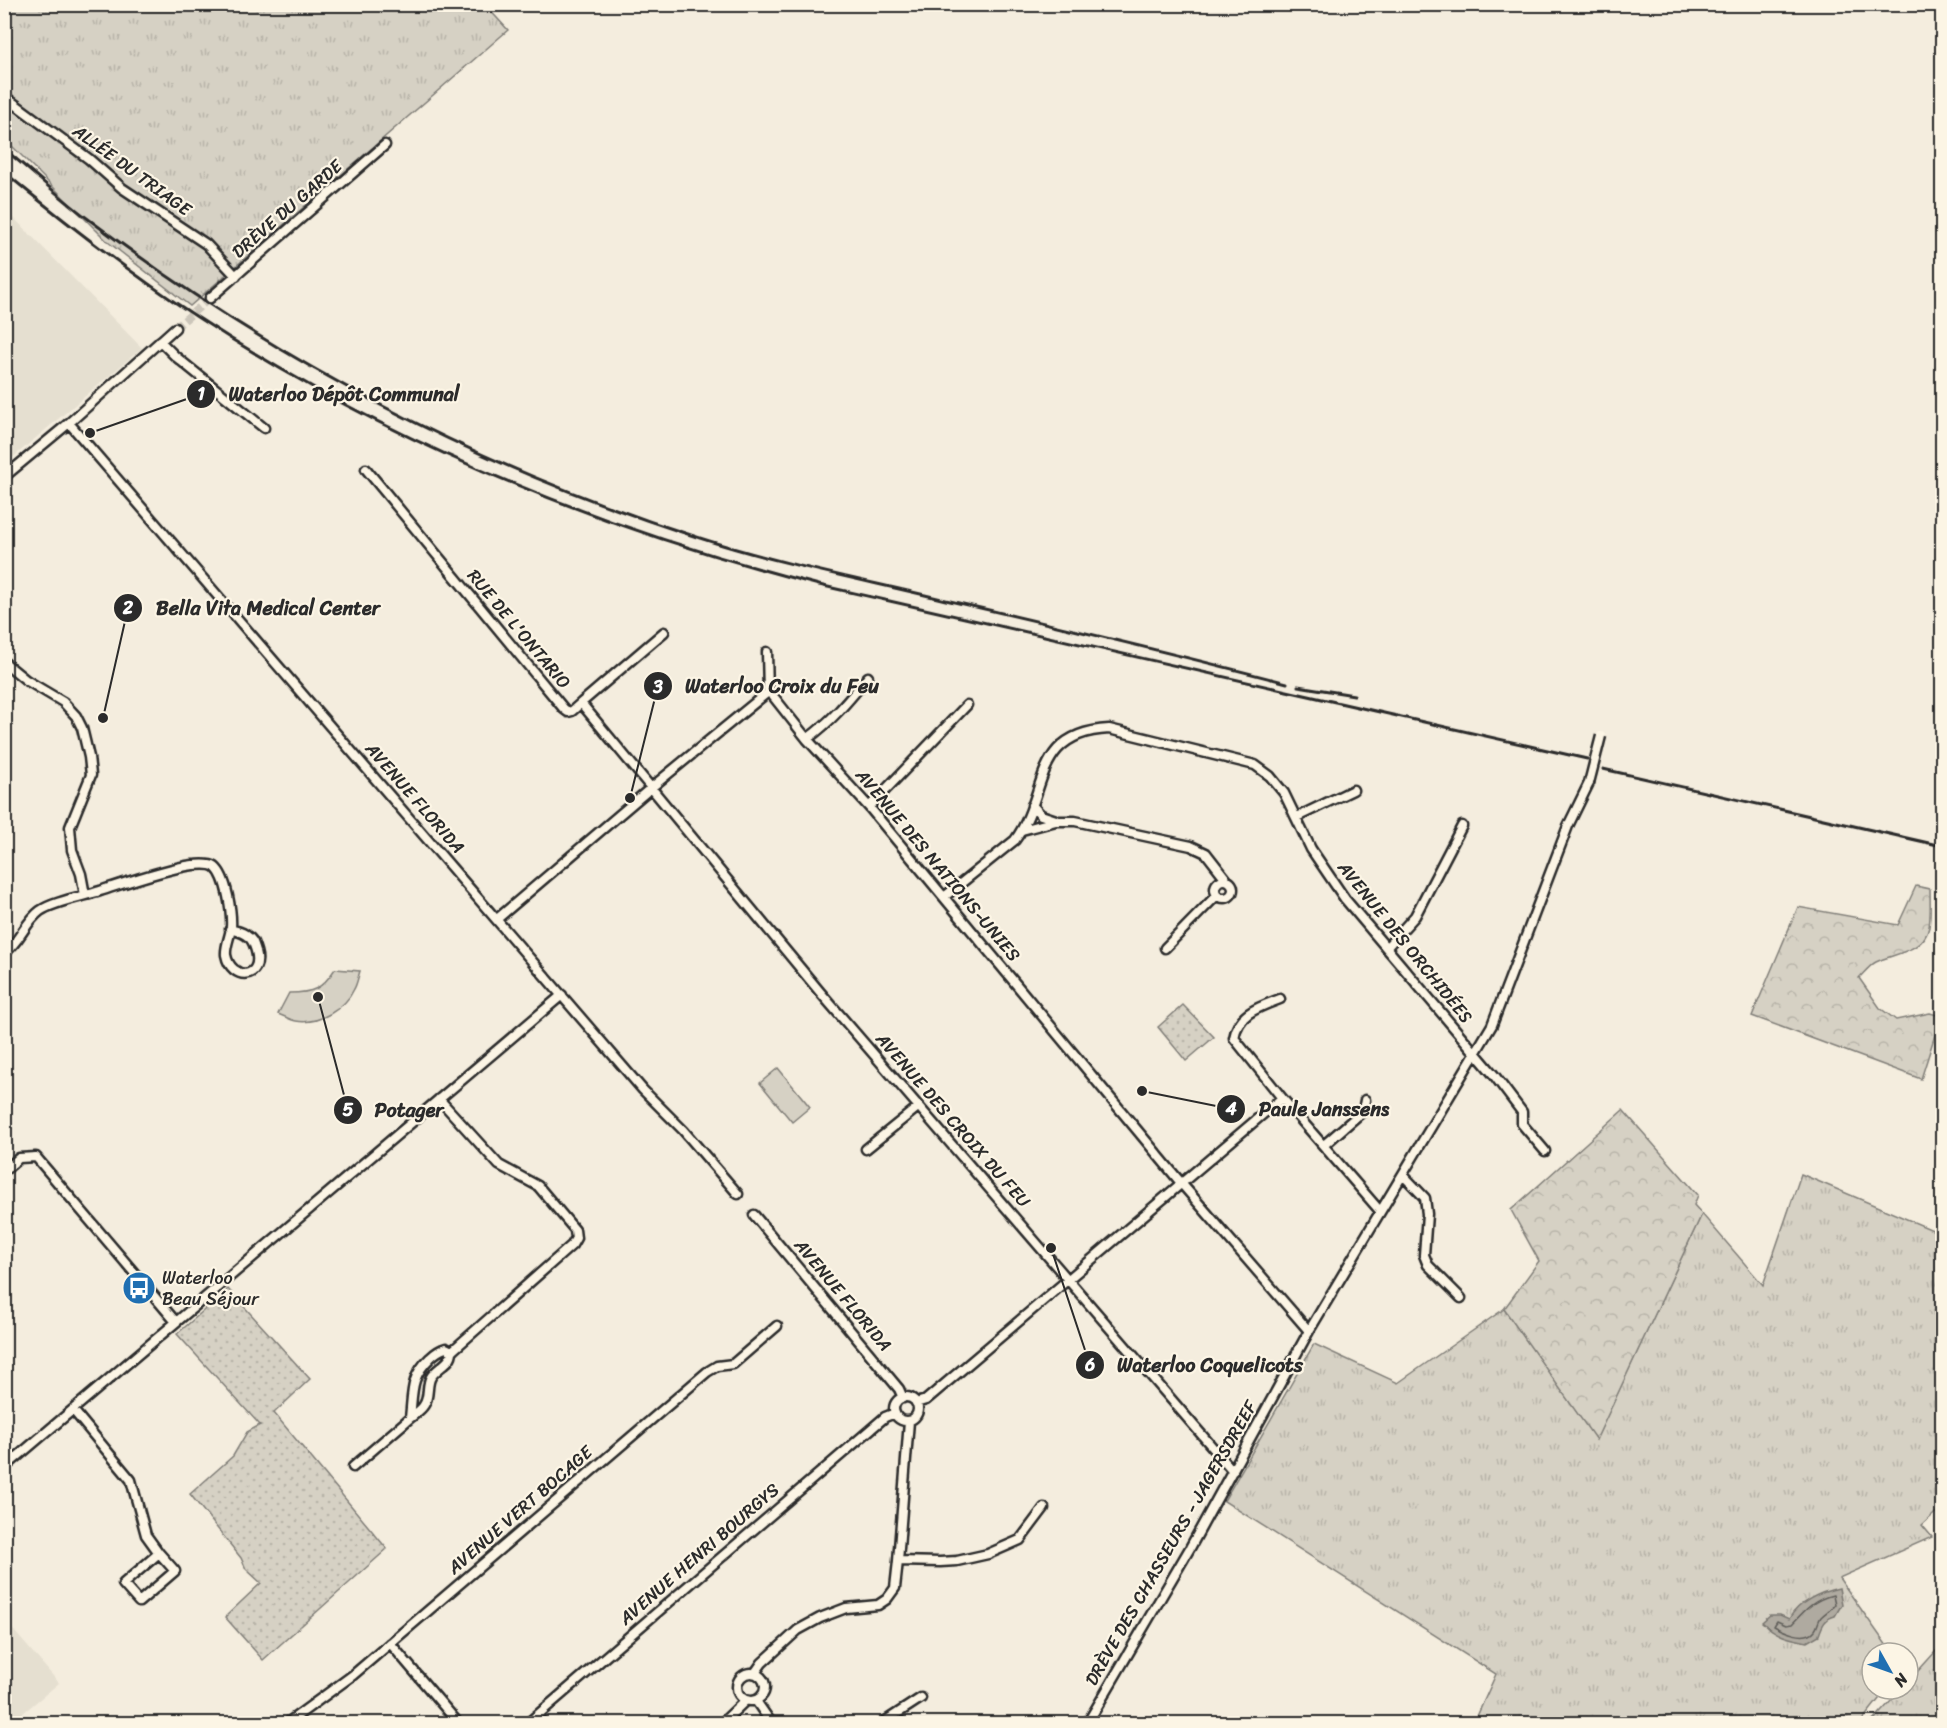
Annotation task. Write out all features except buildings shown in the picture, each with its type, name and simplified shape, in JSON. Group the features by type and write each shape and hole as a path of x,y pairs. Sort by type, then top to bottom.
{"street":[{"name":"ALLÉE DU TRIAGE","path":"4,96 89,159 122,188 206,244 236,276"},
{"name":"DRÈVE DU GARDE","path":"210,298 385,145"},
{"path":"4,477 69,423 175,328"},
{"path":"160,340 175,356 264,428"},
{"name":"AVENUE FLORIDA","path":"69,423 643,1090 682,1130 738,1194"},
{"name":"RUE DE L'ONTARIO","path":"366,469 564,709 568,712 572,711 581,703 651,787"},
{"path":"581,703 664,632"},
{"path":"497,919 651,787 768,692 767,652"},
{"path":"6,666 63,702 76,716 82,728 91,775 70,827 72,850 81,874 85,895"},
{"path":"807,739 826,725 844,707 868,677"},
{"name":"AVENUE DES NATIONS-UNIES","path":"768,692 869,807 1181,1183 1309,1331"},
{"path":"869,807 967,705"},
{"name":"AVENUE DES ORCHIDÉES","path":"944,897 1015,840 1022,830 1044,769 1053,753 1066,741 1078,735 1092,730 1109,729 1255,765 1269,776 1284,793 1311,849 1345,899 1522,1112 1522,1124 1545,1150"},
{"name":"DRÈVE DES CHASSEURS - JAGERSDREEF","path":"1087,1724 1167,1588 1309,1331 1492,1025 1569,826 1589,783 1601,736"},
{"name":"AVENUE DES CROIX DU FEU","path":"651,787 820,992 1070,1279 1233,1471"},
{"path":"1297,817 1353,790"},
{"path":"1032,806 1041,815 1056,821"},
{"path":"1022,830 1056,821 1075,820 1191,846 1206,853 1227,880 1232,883 1234,890 1230,897 1224,899 1217,895 1215,890 1217,884 1227,880"},
{"path":"1387,947 1415,916 1462,826"},
{"path":"4,953 41,910 85,895 190,866 211,865 220,874 230,905 231,929 226,955 232,969 241,974 250,973 255,969 258,959 253,942 247,936 231,929"},
{"path":"1165,948 1217,895"},
{"path":"4,1468 562,995"},
{"path":"1280,999 1254,1009 1243,1017 1235,1031 1234,1038 1282,1098 1380,1211"},
{"path":"909,1421 903,1421 895,1413 894,1406 898,1401 903,1398 916,1403 926,1400 1282,1098"},
{"path":"353,1467 425,1404 428,1383 449,1360 452,1351 572,1245 576,1238 575,1230 538,1186 499,1165 439,1099"},
{"path":"1324,1145 1363,1111 1365,1100"},
{"path":"866,1149 918,1107"},
{"path":"4,1171 19,1158 36,1157 176,1322"},
{"path":"1403,1175 1425,1198 1427,1214 1424,1255 1428,1265 1461,1298"},
{"name":"AVENUE FLORIDA","path":"754,1215 899,1389 903,1398"},
{"name":"AVENUE VERT BOCAGE","path":"286,1724 353,1675 707,1372 717,1366 732,1364 777,1326"},
{"path":"410,1418 416,1374 439,1350 446,1348 452,1351"},
{"path":"416,1374 431,1378"},
{"path":"755,1673 762,1663 798,1630 846,1608 878,1605 887,1599 895,1588 909,1421 917,1413 916,1403"},
{"path":"73,1410 131,1480 146,1535 175,1571 139,1602 123,1584 159,1553"},
{"name":"AVENUE HENRI BOURGYS","path":"526,1724 885,1417 895,1413"},
{"path":"898,1561 957,1561 988,1554 1020,1540 1044,1508"},
{"path":"390,1643 459,1724"},
{"path":"748,1673 755,1673 762,1678 766,1690 756,1701 746,1701 738,1694 737,1686 740,1678 748,1673"},
{"path":"881,1724 921,1698"},
{"path":"721,1724 746,1701"},
{"path":"756,1701 772,1724"}],"shaded area":[{"path":"5,209 142,348 4,464"},
{"path":"9,1625 59,1683 11,1723 5,1724 5,1629"}],"green space":[{"path":"4,5 485,5 508,30 190,306 108,242 5,139"},
{"path":"1916,886 1930,889 1930,922 1926,935 1915,947 1874,963 1859,978 1880,1008 1896,1020 1930,1013 1941,1016 1921,1079 1752,1016 1798,907 1898,925"},
{"path":"335,969 360,971 350,996 337,1009 322,1018 304,1022 278,1014 289,993 311,991 326,981"},
{"path":"1183,1005 1214,1037 1186,1061 1158,1027"},
{"path":"778,1068 810,1107 792,1122 760,1083"},
{"path":"1623,1110 1698,1195 1694,1205 1702,1214 1596,1440 1504,1309 1539,1261 1511,1210"},
{"path":"1801,1174 1942,1234 1942,1507 1922,1525 1932,1537 1839,1578 1884,1641 1860,1641 1860,1701 1877,1701 1860,1723 1474,1723 1496,1674 1224,1501 1314,1344 1398,1383 1504,1309 1596,1439 1702,1214 1763,1285"},
{"path":"228,1289 310,1379 274,1413 387,1549 263,1660 225,1617 261,1583 246,1569 241,1558 190,1494 233,1456 247,1432 260,1425 177,1334"},
{"path":"1936,1651 1942,1656 1942,1723 1871,1723 1891,1701 1920,1701 1920,1669"}],"water":[{"path":"1839,1588 1842,1604 1835,1616 1826,1621 1819,1635 1807,1642 1783,1636 1762,1622 1770,1615 1780,1615 1789,1619 1810,1599"}],"tunnel":[{"path":"175,328 210,298"}],"railway":[{"path":"4,149 91,221 161,272 234,320 308,365 384,406 461,445 540,479 621,511 764,557 1287,683"},
{"path":"4,172 147,283 270,362 344,404 420,442 497,477 575,508 655,537 819,585 1587,759"},
{"path":"1298,686 1354,695"},
{"path":"1603,769 1942,846"}],"place":[{"name":"Waterloo Dépôt Communal","path":"90,433"},
{"name":"Bella Vita Medical Center","path":"103,718"},
{"name":"Waterloo Croix du Feu","path":"630,798"},
{"name":"Potager","path":"318,997"},
{"name":"Paule Janssens","path":"1142,1091"},
{"name":"Waterloo Coquelicots","path":"1051,1248"},
{"name":"Waterloo Beau Séjour","path":"139,1288"}]}
